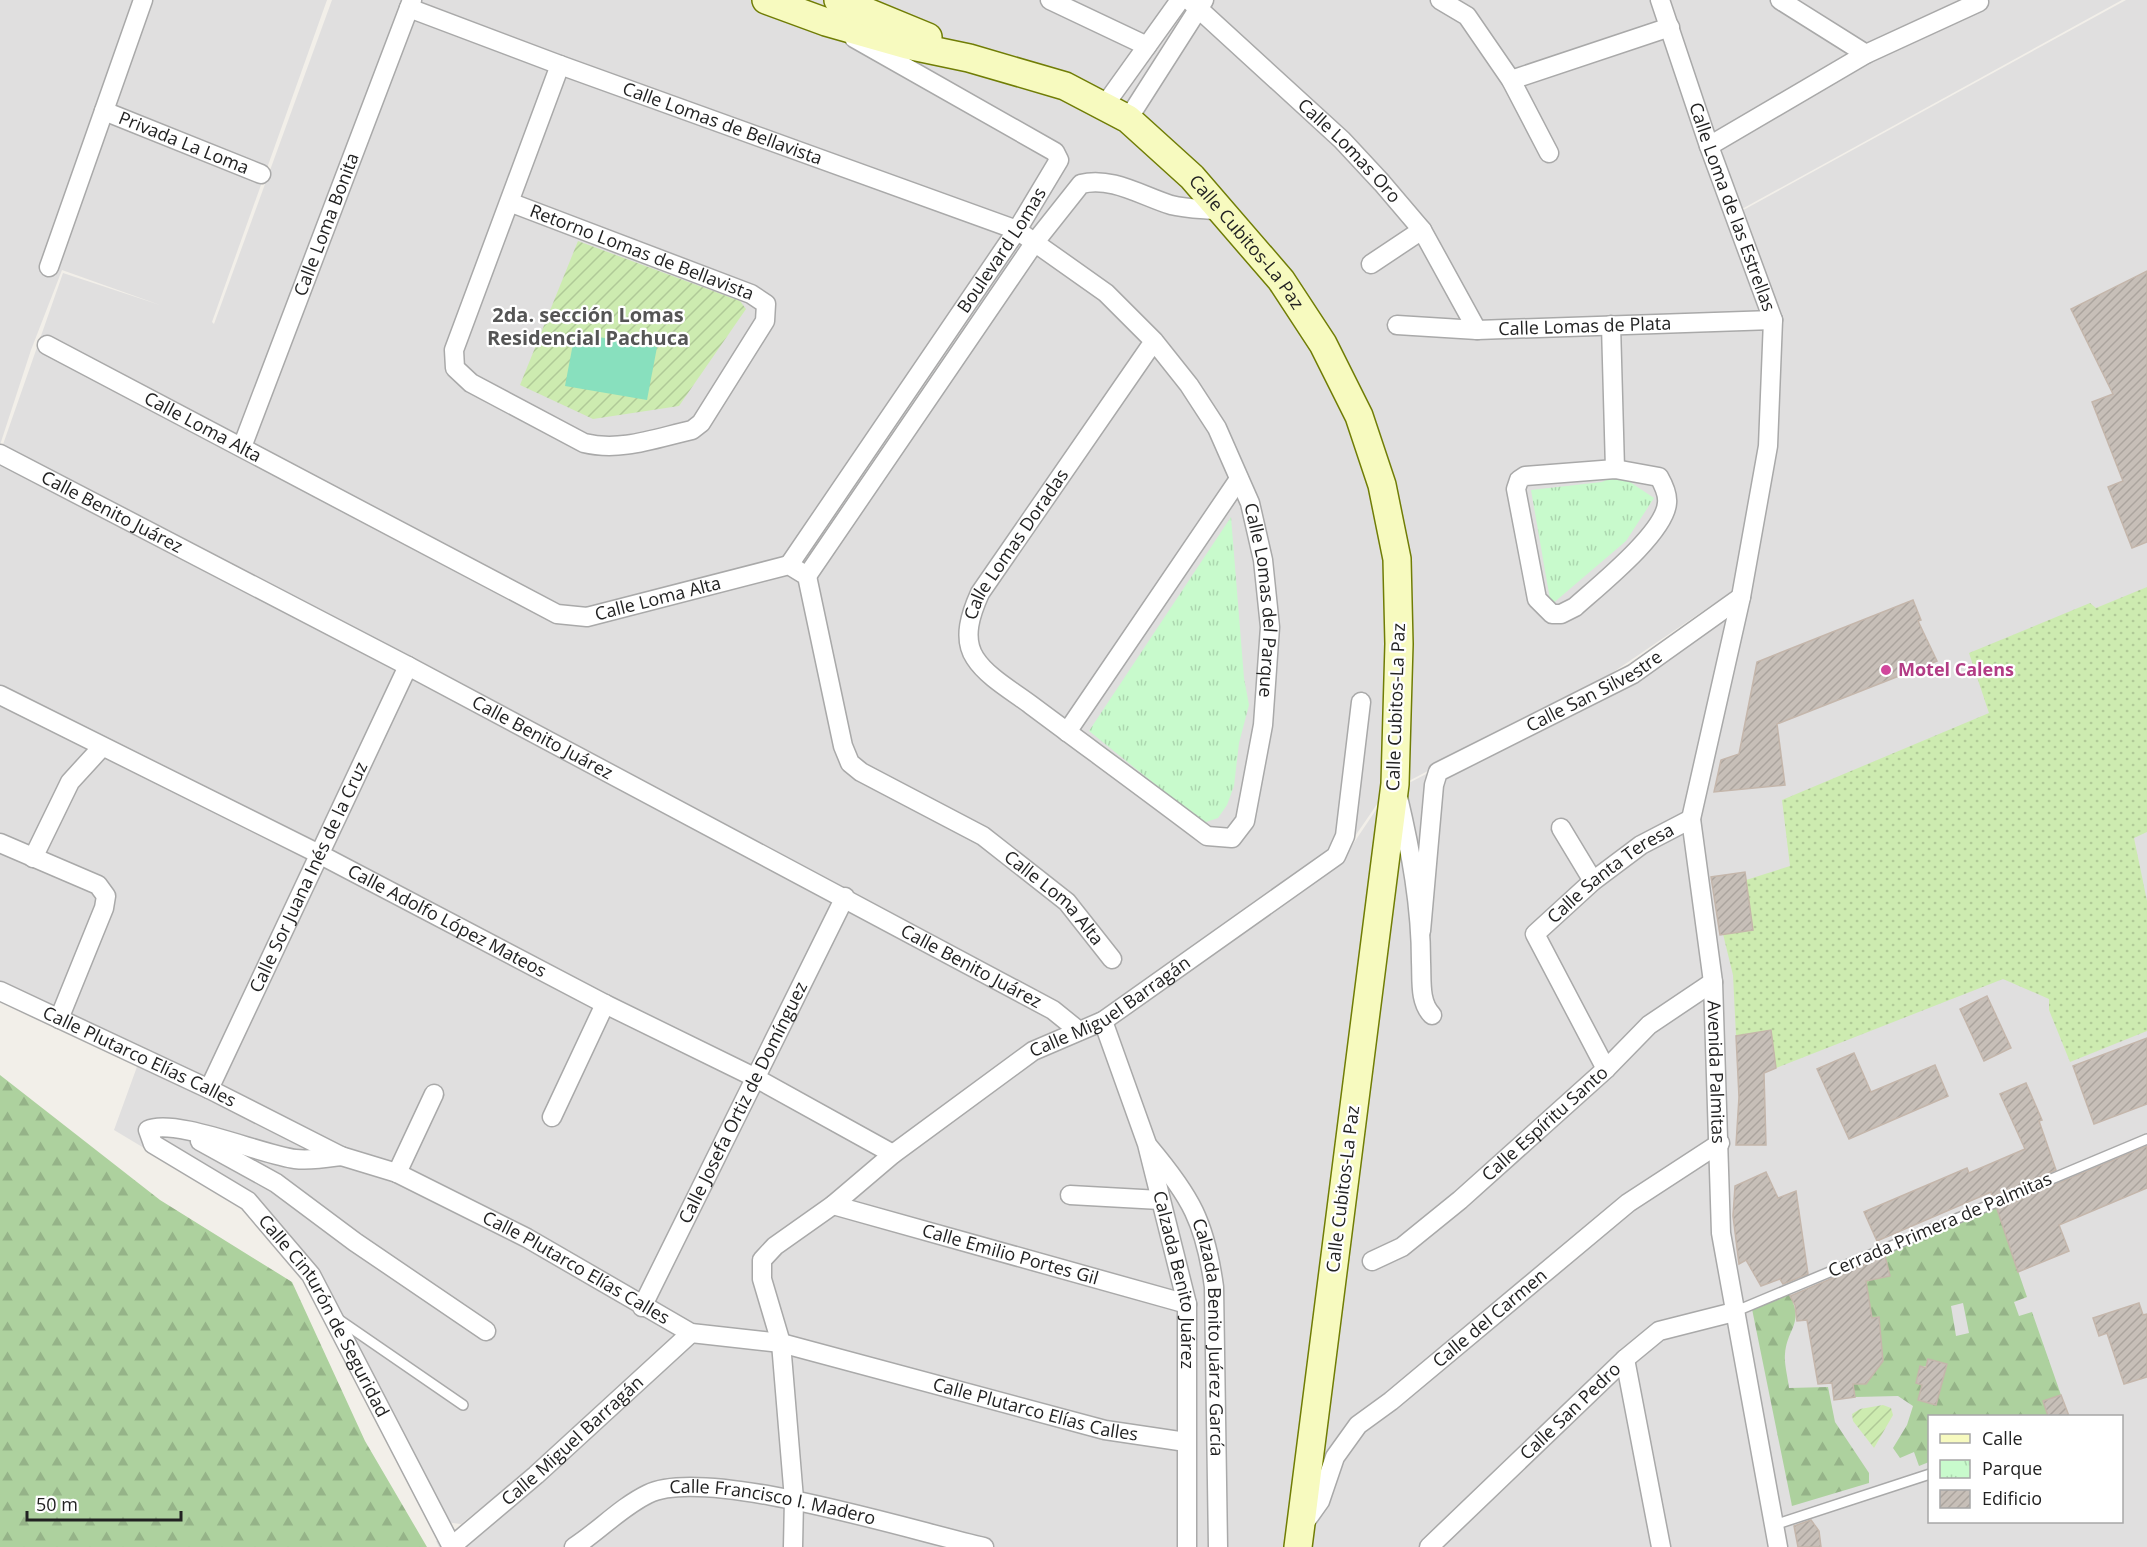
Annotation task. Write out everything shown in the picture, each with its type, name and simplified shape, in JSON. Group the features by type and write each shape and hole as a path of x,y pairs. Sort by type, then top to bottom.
{"main road":[{"name":"Calle Cubitos-La Paz","path":"766,0 832,11 906,45 969,58 1065,86 1128,119 1192,177 1281,280 1323,344 1359,416 1382,485 1397,559 1399,644 1395,784 1299,1538"}],"street":[{"path":"49,267 143,0"},
{"path":"1104,106 1180,0"},
{"path":"1440,0 1467,16 1511,80 1549,153"},
{"name":"Calle Loma de las Estrellas","path":"1660,0 1709,146 1773,320 1767,446 1741,597"},
{"path":"1780,0 1866,54"},
{"path":"1058,2 1147,46"},
{"path":"1709,146 1866,54 1978,2"},
{"path":"1128,119 1197,3"},
{"name":"Calle Lomas Oro","path":"1197,3 1342,140 1422,230 1477,330"},
{"name":"Calle Lomas de Bellavista","path":"410,4 560,65 1017,230 1035,242"},
{"name":"Calle Loma Bonita","path":"242,447 410,4"},
{"name":"Boulevard Lomas","path":"789,565 1017,230 1055,171 1059,160 1055,152 832,11"},
{"path":"1511,80 1670,27"},
{"name":"Retorno Lomas de Bellavista","path":"509,202 751,294 766,304 765,321 701,423 692,430 622,446 603,447 584,443 471,383 455,368 454,350 509,202 560,65"},
{"name":"Privada La Loma","path":"104,111 261,174"},
{"name":"Boulevard Lomas","path":"807,576 1035,242 1081,184 1092,181 1106,182 1173,206 1222,211"},
{"path":"1371,264 1422,230"},
{"name":"Calle Lomas del Parque","path":"1035,242 1106,293 1154,341 1190,385 1217,428 1250,503 1263,560 1270,627 1263,725 1245,821 1232,838 1207,836 1067,732"},
{"name":"Calle Lomas de Plata","path":"1397,325 1477,330 1773,320"},
{"path":"1611,325 1614,469"},
{"name":"Calle Lomas Doradas","path":"1067,732 990,673 975,658 969,638 971,614 980,593 1154,341"},
{"name":"Calle Loma Alta","path":"47,345 557,614 587,617 789,565"},
{"name":"Calle Benito Juárez","path":"0,454 845,897 1053,1010 1079,1031"},
{"path":"1614,469 1659,477 1667,504 1661,520 1643,544 1575,608 1561,614 1552,614 1537,599 1516,489 1519,480 1525,476 1614,469"},
{"path":"1067,732 1239,479"},
{"path":"789,565 807,576"},
{"name":"Calle Loma Alta","path":"807,576 843,746 850,763 861,772 983,836 1067,902 1112,959"},
{"name":"Calle San Silvestre","path":"1421,931 1434,785 1438,772 1633,674 1741,597"},
{"name":"Avenida Palmitas","path":"1741,597 1691,819 1713,982 1720,1143 1721,1233 1778,1547"},
{"name":"Calle Sor Juana Inés de la Cruz","path":"209,1089 408,666"},
{"name":"Calle Adolfo López Mateos","path":"0,694 319,854 604,1004 754,1077 893,1154"},
{"name":"Calle Miguel Barragán","path":"781,1343 762,1280 762,1260 775,1246 833,1204 893,1154 1033,1051 1103,1021 1336,856 1345,836 1361,702"},
{"path":"33,858 70,782 102,747"},
{"path":"1395,784 1412,857 1421,931 1422,991 1426,1009 1432,1015"},
{"name":"Calle Santa Teresa","path":"1606,1069 1535,934 1593,880 1641,845 1691,819"},
{"path":"1561,828 1593,880"},
{"path":"0,843 98,885 106,896 104,908 59,1018"},
{"name":"Calle Josefa Ortiz de Domínguez","path":"642,1306 845,897"},
{"name":"Calle Espíritu Santo","path":"1372,1261 1402,1247 1460,1200 1606,1069 1649,1026 1713,982"},
{"name":"Calle Plutarco Elías Calles","path":"0,991 209,1089 341,1156 397,1173 527,1238 691,1333 781,1343 1105,1430 1186,1442"},
{"path":"552,1117 604,1004"},
{"name":"Calzada Benito Juárez","path":"1103,1021 1147,1144 1187,1304 1188,1547"},
{"path":"397,1173 434,1094"},
{"name":"Calle Cinturón de Seguridad","path":"177,1129 155,1127 148,1131 153,1144 248,1201 311,1275 452,1547"},
{"path":"177,1129 296,1159 341,1156"},
{"path":"177,1129 276,1183 355,1242 486,1331"},
{"name":"Calle del Carmen","path":"1299,1538 1320,1501 1335,1457 1358,1425 1628,1203 1720,1143"},
{"name":"Calzada Benito Juárez García","path":"1147,1144 1173,1176 1196,1212 1208,1244 1214,1287 1218,1547"},
{"path":"1070,1195 1160,1200"},
{"name":"Calle Emilio Portes Gil","path":"833,1204 1187,1304"},
{"name":"Calle San Pedro","path":"1429,1547 1625,1359 1659,1331 1734,1312"},
{"name":"Calle Miguel Barragán","path":"452,1547 536,1475 691,1333"},
{"path":"781,1343 794,1499 793,1547"},
{"path":"1625,1359 1661,1547"},
{"name":"Calle Francisco I. Madero","path":"573,1547 598,1532 649,1493 681,1487 794,1499 984,1547"}],"lane":[{"name":"Cerrada Primera de Palmitas","path":"1734,1312 2147,1139"},
{"path":"331,1315 463,1406"},
{"path":"1774,1525 1928,1474"}],"shaded area":[{"path":"0,0 327,0 212,322 214,324 332,0 2122,0 1731,215 1766,316 1770,446 1747,576 1728,594 1603,679 1384,794 1349,845 1299,885 1351,847 1386,795 1604,681 1731,595 1749,577 1771,445 1769,317 1738,213 2126,0 2147,0 2147,1547 439,1547 436,1541 463,1526 693,1342 775,1338 764,1277 770,1256 1036,1057 1087,1039 1189,965 1086,1035 0,453 63,273 160,305 62,270 31,350 0,445"},
{"path":"0,461 1022,995 1081,1034 1035,1053 760,1257 773,1337 693,1338 461,1524 428,1520 302,1278 244,1208 114,1130 138,1064 0,1000"}],"green space":[{"path":"578,241 740,301 746,309 679,406 593,419 520,385"},
{"path":"575,333 657,347 647,400 565,386"},
{"path":"1618,474 1654,498 1626,541 1551,605 1531,490 1602,482"},
{"path":"1231,517 1244,678 1249,705 1239,743 1234,786 1227,805 1218,818 1203,823 1089,731"},
{"path":"2147,587 2147,832 2134,838 2147,901 2147,1031 2070,1062 2049,1010 2049,999 2003,979 1776,1068 1771,1030 1736,1036 1733,975 1723,934 1753,930 1746,880 1790,866 1782,800 1989,713 1969,653 2090,603 2096,608"},
{"path":"0,1075 160,1200 292,1282 365,1441 427,1547 0,1547"},
{"path":"1996,1207 2027,1297 2014,1302 2019,1316 2032,1312 2061,1395 2043,1401 2048,1415 1928,1415 1928,1462 1919,1466 1914,1452 1900,1458 1893,1448 1907,1425 1913,1406 1898,1396 1855,1397 1853,1384 1861,1383 1869,1378 1875,1371 1877,1362 1883,1360 1879,1317 1862,1318 1866,1281 1889,1276 1885,1254","holes":["1963,1303 1969,1333 1956,1336 1951,1306","1947,1364 1936,1405 1918,1400 1922,1385 1916,1383 1920,1367"]},
{"path":"1789,1294 1794,1304 1795,1319 1785,1354 1789,1388 1828,1387 1835,1422 1869,1473 1869,1483 1792,1506 1752,1309"},
{"path":"1883,1405 1891,1408 1893,1415 1874,1448 1853,1421 1852,1414 1860,1409"}],"building":[{"path":"2147,271 2147,542 2132,548 2108,487 2123,481 2092,402 2113,394 2071,309"},
{"path":"1913,600 1921,620 1918,621 1937,661 1777,724 1785,785 1714,792 1721,760 1739,754 1757,662"},
{"path":"1745,872 1753,930 1720,935 1711,877"},
{"path":"1987,996 2011,1048 1984,1061 1960,1009"},
{"path":"1771,1030 1776,1068 1764,1073 1766,1145 1736,1145 1739,1097 1736,1036"},
{"path":"2147,1038 2147,1104 2094,1124 2073,1066"},
{"path":"1854,1053 1871,1092 1935,1065 1948,1096 1849,1139 1817,1069"},
{"path":"2026,1083 2042,1120 2039,1121 2056,1170 1992,1197 1991,1192 1877,1241 1864,1212 1967,1168 1969,1173 2025,1149 2000,1094"},
{"path":"2147,1146 2147,1188 2059,1225 2069,1251 2018,1272 1997,1209"},
{"path":"1766,1172 1778,1198 1796,1191 1808,1274 1783,1284 1780,1279 1761,1286 1746,1260 1739,1264 1733,1216 1735,1186"},
{"path":"1885,1256 1890,1276 1866,1281 1872,1318 1879,1317 1883,1361 1866,1384 1853,1384 1855,1397 1834,1400 1832,1383 1818,1384 1807,1320 1797,1321 1795,1305 1790,1296"},
{"path":"2139,1303 2143,1315 2147,1314 2147,1377 2124,1384 2107,1333 2099,1336 2093,1318"},
{"path":"1928,1359 1947,1364 1936,1405 1918,1400 1922,1385 1916,1383 1920,1366 1926,1368"},
{"path":"2061,1395 2069,1415 2048,1415 2043,1401"},
{"path":"1811,1520 1819,1531 1821,1547 1798,1547 1794,1526"}],"place":[{"name":"Motel Calens","path":"1886,670"}],"district":[{"name":"2da. sección Lomas Residencial Pachuca","path":"588,326"}]}
